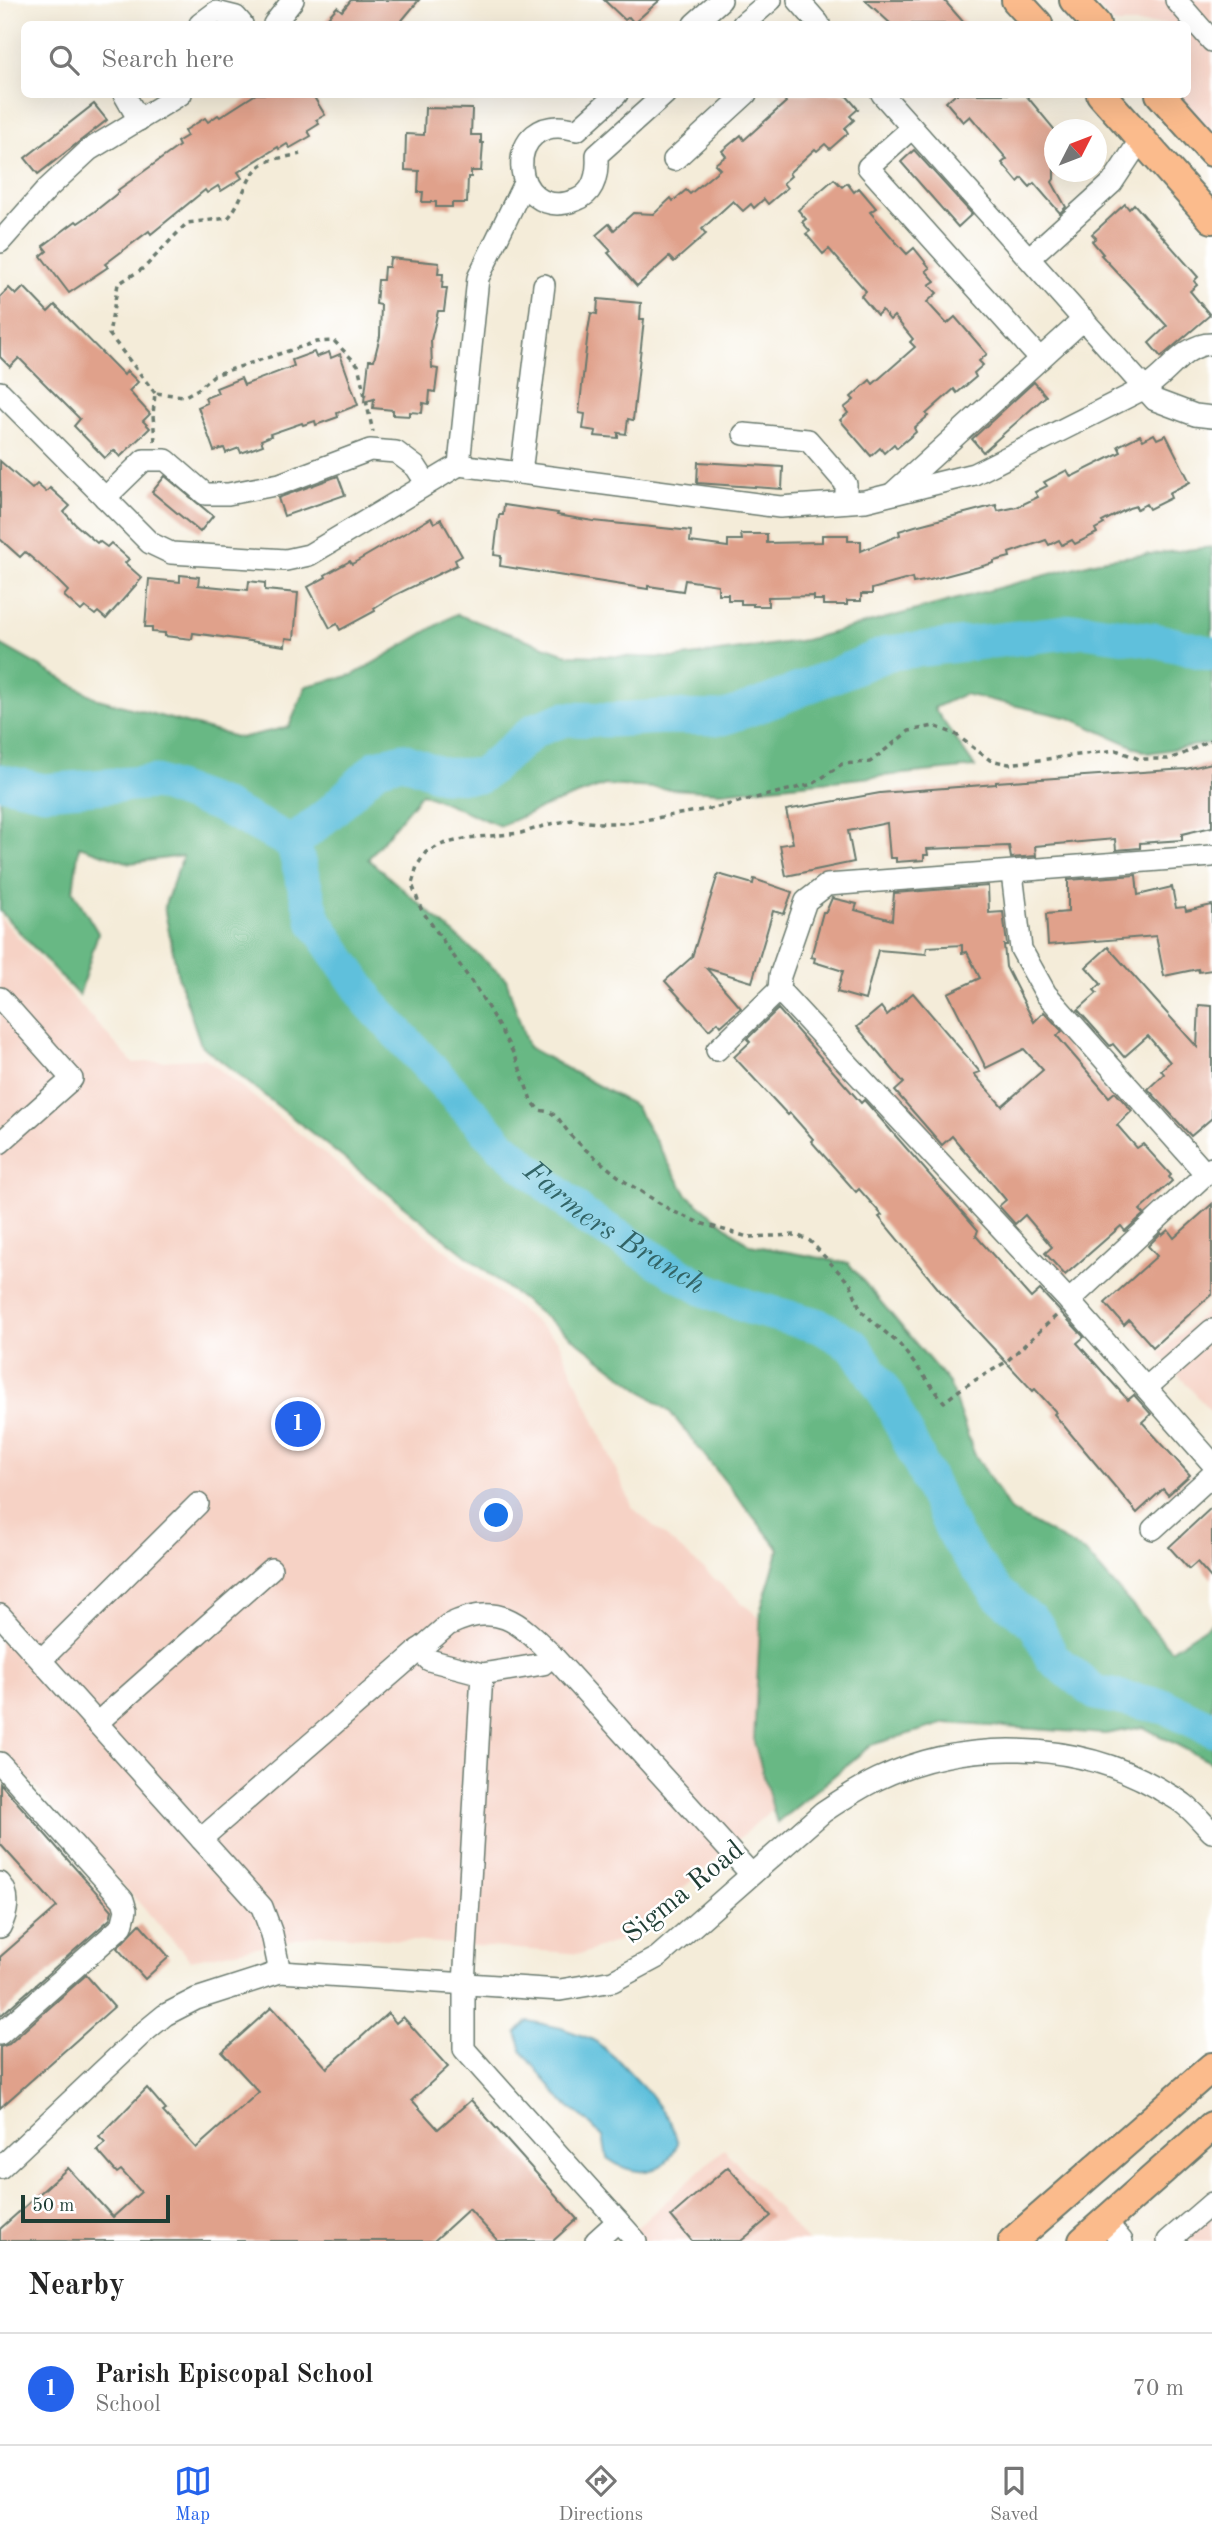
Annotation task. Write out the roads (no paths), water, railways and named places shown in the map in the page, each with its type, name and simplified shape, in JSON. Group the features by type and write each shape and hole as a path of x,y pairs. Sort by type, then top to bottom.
{"main road":[{"path":"1016,0 1035,21"},
{"path":"1074,0 1093,21"},
{"path":"1105,98 1212,219"},
{"path":"1164,98 1212,152"},
{"path":"1013,2241 1212,2067"},
{"path":"1083,2241 1114,2231 1212,2126"}],"street":[{"path":"276,21 293,0"},
{"path":"697,21 721,0"},
{"path":"746,21 771,0"},
{"path":"798,0 816,21"},
{"path":"1176,0 1212,41"},
{"path":"204,21 216,12 236,17 240,21"},
{"path":"126,98 139,120"},
{"path":"0,242 48,188 89,150 175,98"},
{"path":"613,98 577,130 562,126 545,128 532,137 523,151 520,167 524,183 534,196 549,203 565,204 581,199 592,187 598,172 597,155 661,98"},
{"path":"674,160 742,98"},
{"path":"886,98 1155,400 1195,415 1212,417"},
{"path":"912,128 868,167 1040,359"},
{"path":"1029,258 1112,183 1141,139"},
{"path":"459,465 478,278 524,183"},
{"path":"521,473 544,285"},
{"path":"892,494 1084,319"},
{"path":"0,392 150,543 171,553 285,560 309,555 459,465 780,507 865,501 974,474 1158,381 1190,349 1212,344"},
{"path":"744,434 808,440 846,484 846,502"},
{"path":"105,498 144,460 166,460 205,494 228,494 280,484 370,450 396,452 416,467 427,484"},
{"path":"717,1050 779,990 780,976 806,901 827,885 1212,856"},
{"path":"1012,873 1021,949 1046,993 1209,1171 1069,1301"},
{"path":"779,990 1069,1301 1212,1463"},
{"path":"0,998 72,1079 0,1143"},
{"path":"1146,1388 1208,1342"},
{"path":"1153,1529 1212,1475"},
{"path":"41,1660 198,1504"},
{"path":"97,1723 271,1569"},
{"path":"0,1615 262,1907 272,1934 280,1972"},
{"path":"201,1839 448,1625 466,1616 504,1616 525,1628 552,1656 751,1874"},
{"path":"419,1649 429,1660 482,1674 543,1664 552,1656"},
{"path":"482,1674 464,1984 464,2049 636,2241"},
{"name":"Sigma Road","path":"3,2160 165,2015 196,1999 280,1972 560,1990 613,1981 658,1957 823,1812 880,1778 915,1766 977,1753 1040,1751 1103,1762 1134,1774 1184,1804 1212,1832"},
{"path":"0,1763 123,1900 126,1909 122,1926 0,2034"},
{"path":"0,1883 5,1889 7,1906 0,1927"},
{"path":"1168,2241 1212,2203"},
{"path":"596,2241 618,2221"}],"water":[{"path":"528,2021 561,2028 594,2040 619,2061 670,2121 678,2143 668,2160 651,2170 636,2171 607,2158 603,2137 562,2101 522,2051 517,2033"}],"waterway":[{"path":"293,843 333,810 377,767 403,760 442,775 481,776 535,730 565,719 723,718 889,653 1084,630 1159,641 1212,654"},
{"name":"Farmers Branch","path":"0,781 44,791 156,782 220,805 293,843 314,920 370,1003 501,1145 585,1217 704,1289 749,1307 820,1326 854,1346 889,1399 956,1537 997,1593 1036,1625 1052,1658 1096,1693 1166,1707 1212,1729"}],"place":[{"name":"Parish Episcopal School","path":"298,1424"}]}
